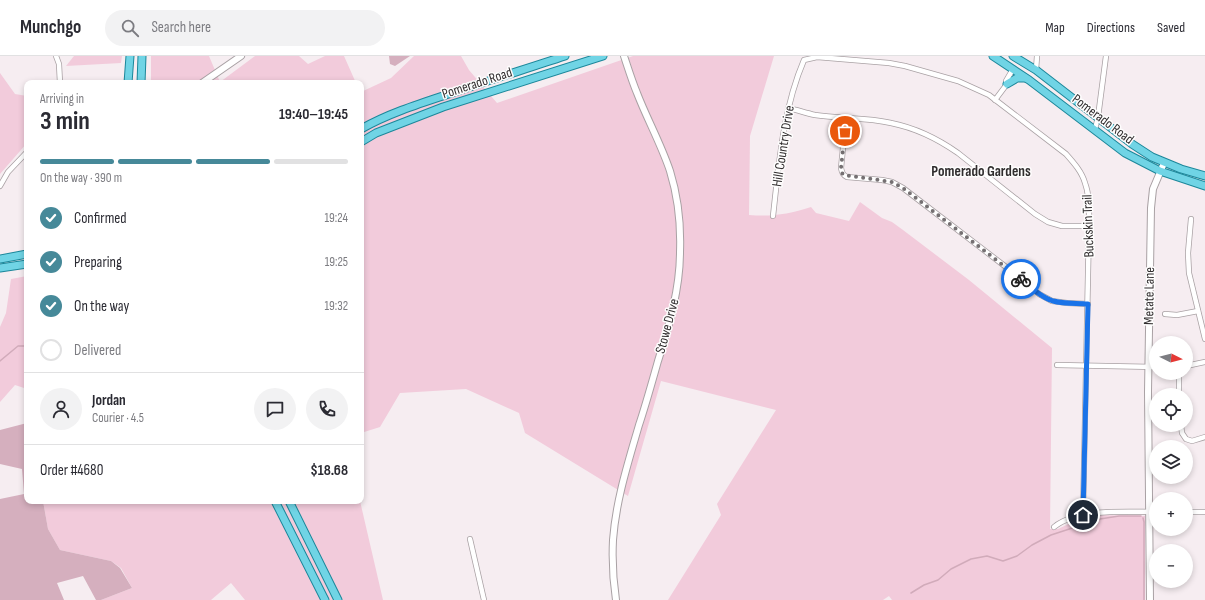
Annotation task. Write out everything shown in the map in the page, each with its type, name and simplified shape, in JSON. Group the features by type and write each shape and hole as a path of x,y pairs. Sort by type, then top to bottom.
{"main road":[{"path":"128,80 130,56"},
{"path":"141,80 142,56"},
{"path":"206,80 241,56"},
{"name":"Pomerado Road","path":"364,127 409,107 565,56"},
{"name":"Pomerado Road","path":"364,140 376,133 443,107 603,56"},
{"name":"Stowe Drive","path":"616,600 612,562 618,500 676,294 680,251 680,221 670,173 663,152 636,92 624,56"},
{"name":"Pomerado Road","path":"993,56 1027,78 1125,153 1160,171 1205,186"},
{"name":"Pomerado Road","path":"1013,56 1036,70 1132,144 1152,157 1205,176"},
{"path":"1013,69 1022,66 1028,70 1036,70"},
{"path":"1007,84 1017,78 1027,78"},
{"name":"Metate Lane","path":"1149,512 1148,367 1151,208 1153,189 1164,162"},
{"path":"0,259 24,255"},
{"path":"0,268 24,264"},
{"path":"277,504 325,600"},
{"path":"290,504 338,600"},
{"name":"Metate Lane","path":"1149,536 1150,600"}],"street":[{"path":"56,56 59,64 60,80"},
{"path":"1036,70 1037,56"},
{"path":"1095,129 1106,56"},
{"name":"Buckskin Trail","path":"809,58 817,57 889,62 958,81 989,95 996,100 1066,154 1076,166 1085,183 1089,201 1090,226 1083,515"},
{"name":"Hill Country Drive","path":"773,216 782,134 788,108 801,67 804,60 809,58"},
{"path":"996,100 1007,84 1006,81 1013,69"},
{"path":"788,108 814,115 878,120 918,131 946,145 958,153 1035,214 1048,222 1062,226 1090,226"},
{"path":"846,118 841,168 841,172 844,175 892,182 903,188 1039,294 1052,301 1088,304"},
{"path":"0,186 8,172 24,155"},
{"path":"1191,219 1188,259 1205,339"},
{"path":"1165,314 1176,315 1198,311"},
{"path":"1193,365 1205,362"},
{"path":"1057,365 1148,367"},
{"path":"1182,432 1186,439 1192,441 1205,437"},
{"path":"1054,527 1071,517 1083,515 1103,512 1149,512"},
{"path":"1193,512 1205,512"},
{"path":"470,539 484,600"}],"shaded area":[{"path":"74,56 122,56 121,63 66,66"},
{"path":"151,56 209,56 219,80 151,80"},
{"path":"255,56 299,56 308,64 325,56 344,56 355,80 223,80"},
{"path":"389,56 410,56 395,66 390,64"},
{"path":"414,56 461,56 469,70 497,103 633,56 774,56 750,136 749,215 765,216 811,207 816,213 849,221 860,202 882,218 892,222 969,280 1052,348 1050,529 1058,529 1077,520 1095,515 1145,516 1145,600 892,600 889,596 883,600 668,600 721,515 717,504 776,410 661,381 628,496 525,433 519,413 466,389 400,393 380,427 364,432 364,91 391,78"},
{"path":"0,73 15,94 24,96 24,146 0,174"},
{"path":"24,277 24,388 15,385 0,402 0,327 6,313 11,279"},
{"path":"24,424 24,494 22,469 0,464 0,430"},
{"path":"24,494 24,504 44,504 48,529 60,550 111,561 120,568 132,588 101,600 96,600 83,576 57,583 64,600 0,600 0,499"},
{"path":"44,504 361,504 383,600 245,600 231,583 211,600 101,600 132,588 121,568 111,561 60,550 48,529"}],"waterway":[{"path":"0,361 18,346 24,346"},
{"path":"911,593 924,585 938,580 951,569 971,559 987,556 1003,561 1017,556 1032,545 1051,535 1100,519 1119,516 1141,516"},
{"path":"1143,518 1144,600"}],"way so far":[{"path":"845,131 841,168 841,172 844,175 848,177 892,182 903,188 1021,279"}],"district":[{"name":"Pomerado Gardens","path":"981,171"}],"route":[{"path":"1021,279 1039,294 1052,301 1088,304 1083,515"}]}
